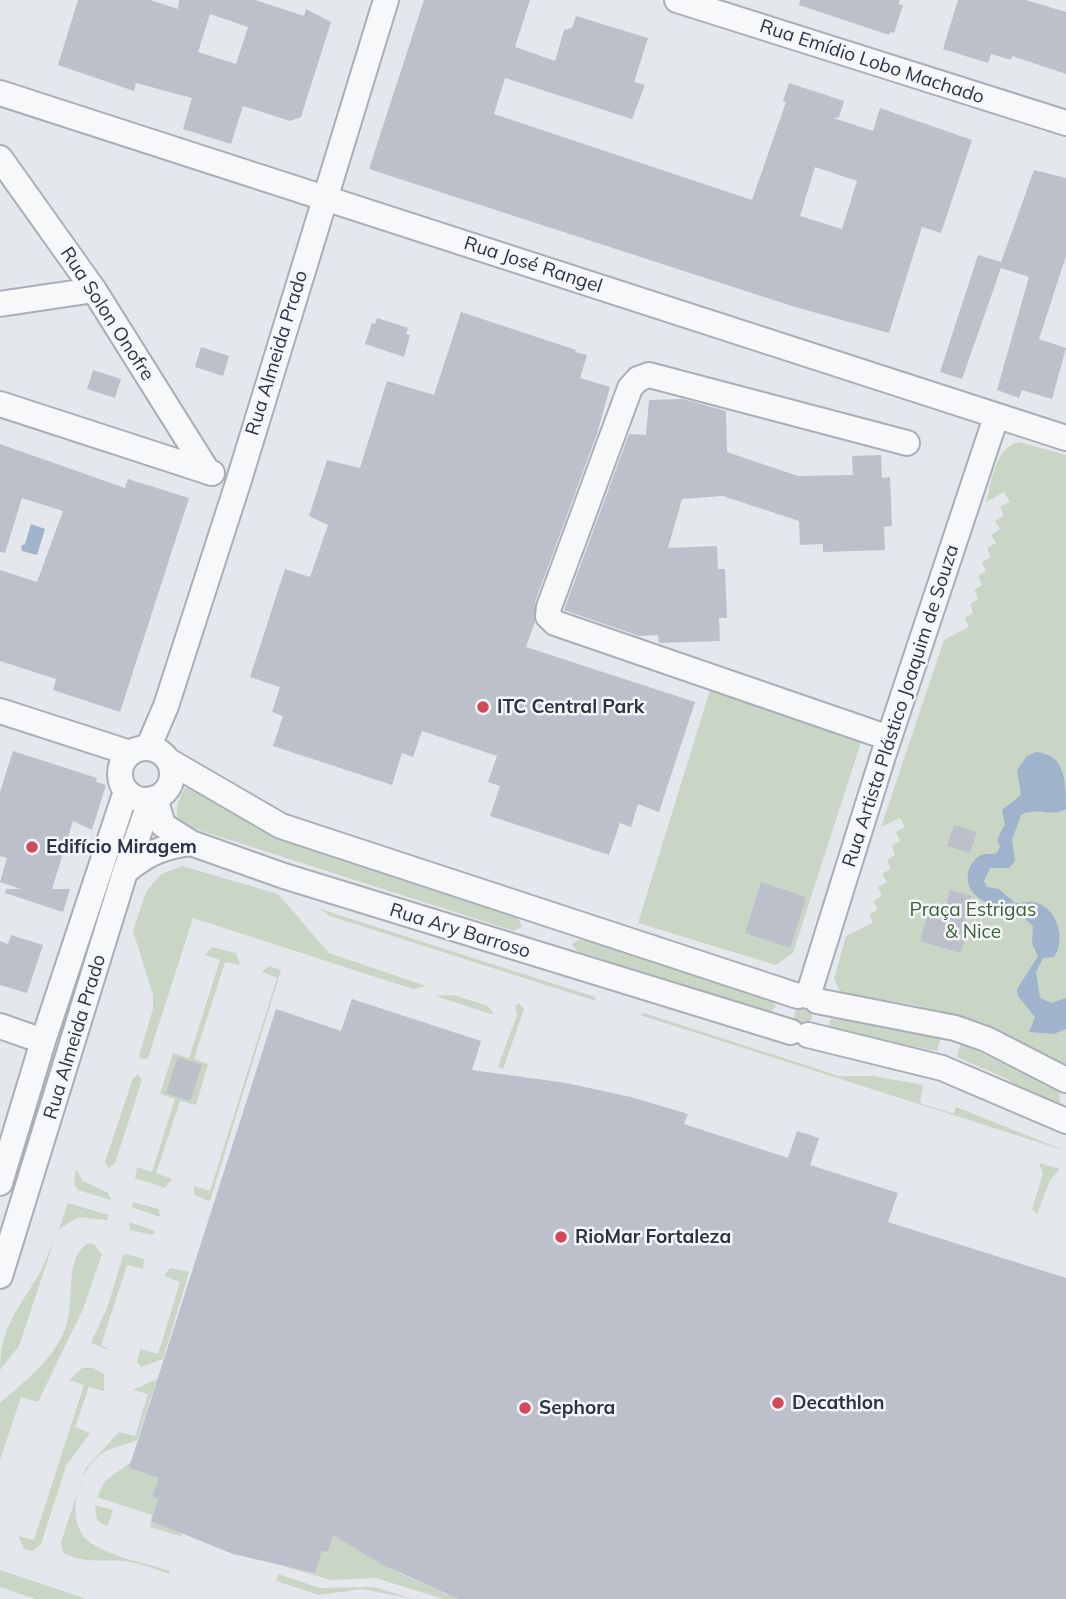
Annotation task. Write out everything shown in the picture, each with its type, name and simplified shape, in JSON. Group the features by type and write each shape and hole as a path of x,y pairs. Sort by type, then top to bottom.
{"street":[{"name":"Rua Almeida Prado","path":"153,754 386,0"},
{"name":"Rua Emídio Lobo Machado","path":"677,0 1066,123"},
{"name":"Rua José Rangel","path":"0,93 1066,438"},
{"name":"Rua Solon Onofre","path":"0,159 94,290 208,472"},
{"path":"0,304 94,290"},
{"path":"889,738 555,623 548,617 549,607 630,388 638,379 649,375 907,443"},
{"path":"0,404 238,483"},
{"name":"Rua Artista Plástico Joaquim de Souza","path":"808,997 889,738 996,417"},
{"path":"0,711 153,754 281,826 558,919 808,997 955,1028 985,1038 1066,1080"},
{"path":"153,754 171,782 153,799 138,798 126,791 120,775 121,767 153,754"},
{"name":"Rua Almeida Prado","path":"0,1183 43,1041 126,791"},
{"name":"Rua Almeida Prado","path":"0,1276 125,872 153,799"},
{"name":"Rua Ary Barroso","path":"153,799 163,825 191,843 284,876 799,1034 942,1068 1066,1121"},
{"path":"125,872 168,845 191,843"},
{"path":"545,958 558,919"},
{"path":"808,997 823,1016 821,1024 799,1034 785,1026 783,1011 786,1004 808,997"},
{"path":"0,1026 43,1041"},
{"path":"1066,1100 1066,1114"}],"green space":[{"name":"Praça Estrigas & Nice","path":"1019,442 1066,455 1066,1066 1011,1037 965,1019 887,1000 846,996 834,979 846,936 873,923 869,915 878,909 873,901 882,896 878,887 887,882 882,874 891,869 887,860 895,855 892,846 900,841 896,832 905,827 900,818 881,827 944,640 969,627 965,618 973,613 970,604 978,599 974,590 982,585 978,576 986,571 982,562 991,557 987,548 996,543 991,535 1000,529 995,521 1004,516 1000,507 1010,502 1004,492 986,502 993,476 1005,451"},
{"path":"710,690 862,739 793,953 776,965 638,923"},
{"path":"190,783 201,784 274,838 518,918 522,927 514,931 180,824 178,803"},
{"path":"182,866 278,894 329,953 426,986 413,989 193,918 149,1055 147,1059 142,1059 139,1056 153,1009 153,995 133,931 146,892 160,875"},
{"path":"320,909 595,997 596,1001 330,916"},
{"path":"581,938 772,999 776,1007 768,1013 577,951 572,944"},
{"path":"212,947 236,953 240,965 225,962 194,1059 208,1064 196,1105 180,1101 156,1173 172,1179 165,1188 135,1178 137,1167 152,1172 175,1099 160,1094 173,1053 189,1058 220,960 205,955"},
{"path":"269,966 281,970 210,1201 194,1195 194,1186 210,1191 277,978 262,972"},
{"path":"454,995 488,1006 494,1015 435,996"},
{"path":"519,1003 524,1009 503,1069 498,1067 517,1015 515,1006"},
{"path":"799,1007 807,1007 812,1016 810,1023 799,1025 794,1020 794,1012"},
{"path":"644,1013 839,1076 874,1076 923,1085 920,1103 954,1114 956,1107 1066,1151 640,1015"},
{"path":"831,1019 878,1024 941,1037 937,1051 827,1030"},
{"path":"961,1043 1059,1092 1060,1102 1048,1104 1005,1078 957,1057"},
{"path":"138,1074 142,1080 115,1163 108,1168 105,1162 133,1078"},
{"path":"1039,1163 1060,1169 1050,1180 1037,1214 1032,1209 1043,1174"},
{"path":"76,1169 83,1181 108,1193 111,1200 78,1190 74,1184"},
{"path":"133,1202 159,1209 160,1217 132,1207"},
{"path":"68,1203 108,1215 107,1220 79,1217 59,1229"},
{"path":"129,1222 155,1231 153,1235 130,1230"},
{"path":"53,1244 19,1346 0,1370 7,1330"},
{"path":"87,1244 94,1244 102,1254 83,1309 38,1402 21,1397 0,1460 0,1403 38,1369 61,1338 69,1316 75,1260"},
{"path":"123,1255 144,1259 143,1269 127,1265 101,1345 115,1352 91,1343 108,1306"},
{"path":"170,1268 189,1272 163,1359 141,1367 137,1362 140,1349 158,1354 180,1282 164,1276"},
{"path":"82,1368 93,1368 104,1374 104,1391 89,1387 75,1427 90,1433 66,1466 41,1544 33,1551 24,1549 18,1536 34,1540 84,1385 69,1380"},
{"path":"157,1379 137,1440 101,1454 82,1480 86,1468 119,1432 135,1436 148,1394 133,1390"},
{"path":"131,1462 129,1468 159,1478 153,1497 158,1499 151,1521 152,1515 97,1497 105,1481"},
{"path":"78,1491 77,1521 88,1541 115,1555 170,1571 169,1574 135,1563 86,1560 63,1553 61,1542"},
{"path":"95,1505 113,1510 107,1527 97,1520"},
{"path":"151,1521 179,1530 183,1537 150,1527"},
{"path":"334,1532 352,1539 350,1545 403,1575 458,1599 443,1599 376,1578 331,1580 286,1567 287,1565 315,1573 322,1551 328,1552"},
{"path":"0,1570 85,1599 36,1599 0,1587"},
{"path":"278,1574 320,1588 374,1587 413,1599 362,1589 319,1595 276,1581"}],"water":[{"path":"31,524 45,529 37,555 22,551 21,546 25,544"},
{"path":"1036,752 1046,754 1059,764 1066,789 1066,809 1021,815 1012,840 1015,861 1009,868 990,868 984,881 987,887 999,889 1015,903 1031,902 1044,906 1055,919 1059,934 1058,950 1054,957 1043,958 1036,972 1040,998 1052,1003 1066,998 1066,1029 1054,1034 1029,1032 1035,1017 1018,996 1017,989 1038,956 1032,944 1033,927 1017,914 983,901 974,894 969,885 968,873 979,856 997,853 1000,846 997,840 1005,824 1002,810 1021,795 1017,770 1027,756"}],"building":[{"path":"78,0 150,0 178,9 179,0 255,0 304,16 306,9 331,22 301,117 290,121 243,106 231,144 183,129 192,98 136,83 134,91 58,65","holes":["210,14 248,27 236,64 198,52"]},
{"path":"424,0 530,0 515,47 555,61 564,30 572,28 576,16 648,38 634,82 645,85 632,119 505,78 494,114 752,200 786,102 783,101 789,83 844,101 839,117 833,118 873,131 880,108 972,140 941,233 922,227 889,333 795,307 369,169","holes":["815,167 857,181 842,229 800,216"]},
{"path":"800,0 900,0 898,4 903,5 894,33 890,32 889,35 799,5"},
{"path":"958,0 1026,0 1066,12 1066,74 1012,56 1011,60 991,54 988,63 943,49"},
{"path":"1034,170 1066,178 1066,256 1039,339 1066,348 1052,399 1022,390 1019,398 997,390 1029,277 1001,268 962,379 940,372 978,255 1001,262"},
{"path":"461,312 587,355 580,378 610,387 597,434 535,602 535,622 526,647 695,702 659,812 638,804 631,827 620,823 609,855 490,816 500,786 488,782 497,756 422,731 413,757 402,753 392,785 273,746 283,716 272,712 280,687 250,677 285,569 310,577 328,525 309,516 327,460 360,468 387,381 434,395"},
{"path":"377,318 408,328 406,334 410,335 404,357 365,344 372,323 375,324"},
{"path":"201,347 229,356 223,376 195,367"},
{"path":"93,370 121,379 115,398 87,389"},
{"path":"683,399 726,411 727,452 798,476 853,475 852,456 881,455 882,478 890,477 892,526 884,527 885,550 823,552 823,544 800,545 799,521 723,496 682,499 668,548 717,546 718,569 725,569 727,618 719,618 720,641 659,643 658,635 639,636 564,610 629,434 646,435 649,400"},
{"path":"0,444 125,488 128,479 189,498 120,712 53,690 56,679 0,661 0,570 37,582 63,511 22,498 5,553 0,552"},
{"path":"13,751 97,778 96,782 106,785 92,830 73,821 52,889 70,889 63,912 5,893 6,889 21,889 0,882 7,858 0,856 0,792"},
{"path":"954,825 977,832 970,853 947,846"},
{"path":"761,882 806,897 790,948 745,933"},
{"path":"950,890 972,896 963,925 968,927 961,953 920,941 927,916 942,920"},
{"path":"11,935 43,945 27,993 0,985 0,941 8,944"},
{"name":"RioMar Fortaleza","path":"352,999 481,1041 472,1070 566,1083 631,1097 688,1114 684,1124 788,1158 797,1131 819,1138 810,1165 898,1193 888,1222 1066,1278 1066,1599 458,1599 383,1565 333,1535 328,1552 322,1551 315,1573 233,1554 151,1521 158,1499 152,1497 159,1478 129,1468 276,1009 341,1031"},
{"path":"178,1057 202,1065 190,1101 166,1093"}],"place":[{"name":"ITC Central Park","path":"483,707"},
{"name":"Edifício Miragem","path":"32,847"},
{"name":"RioMar Fortaleza","path":"561,1237"},
{"name":"Decathlon","path":"778,1403"},
{"name":"Sephora","path":"525,1408"}]}
